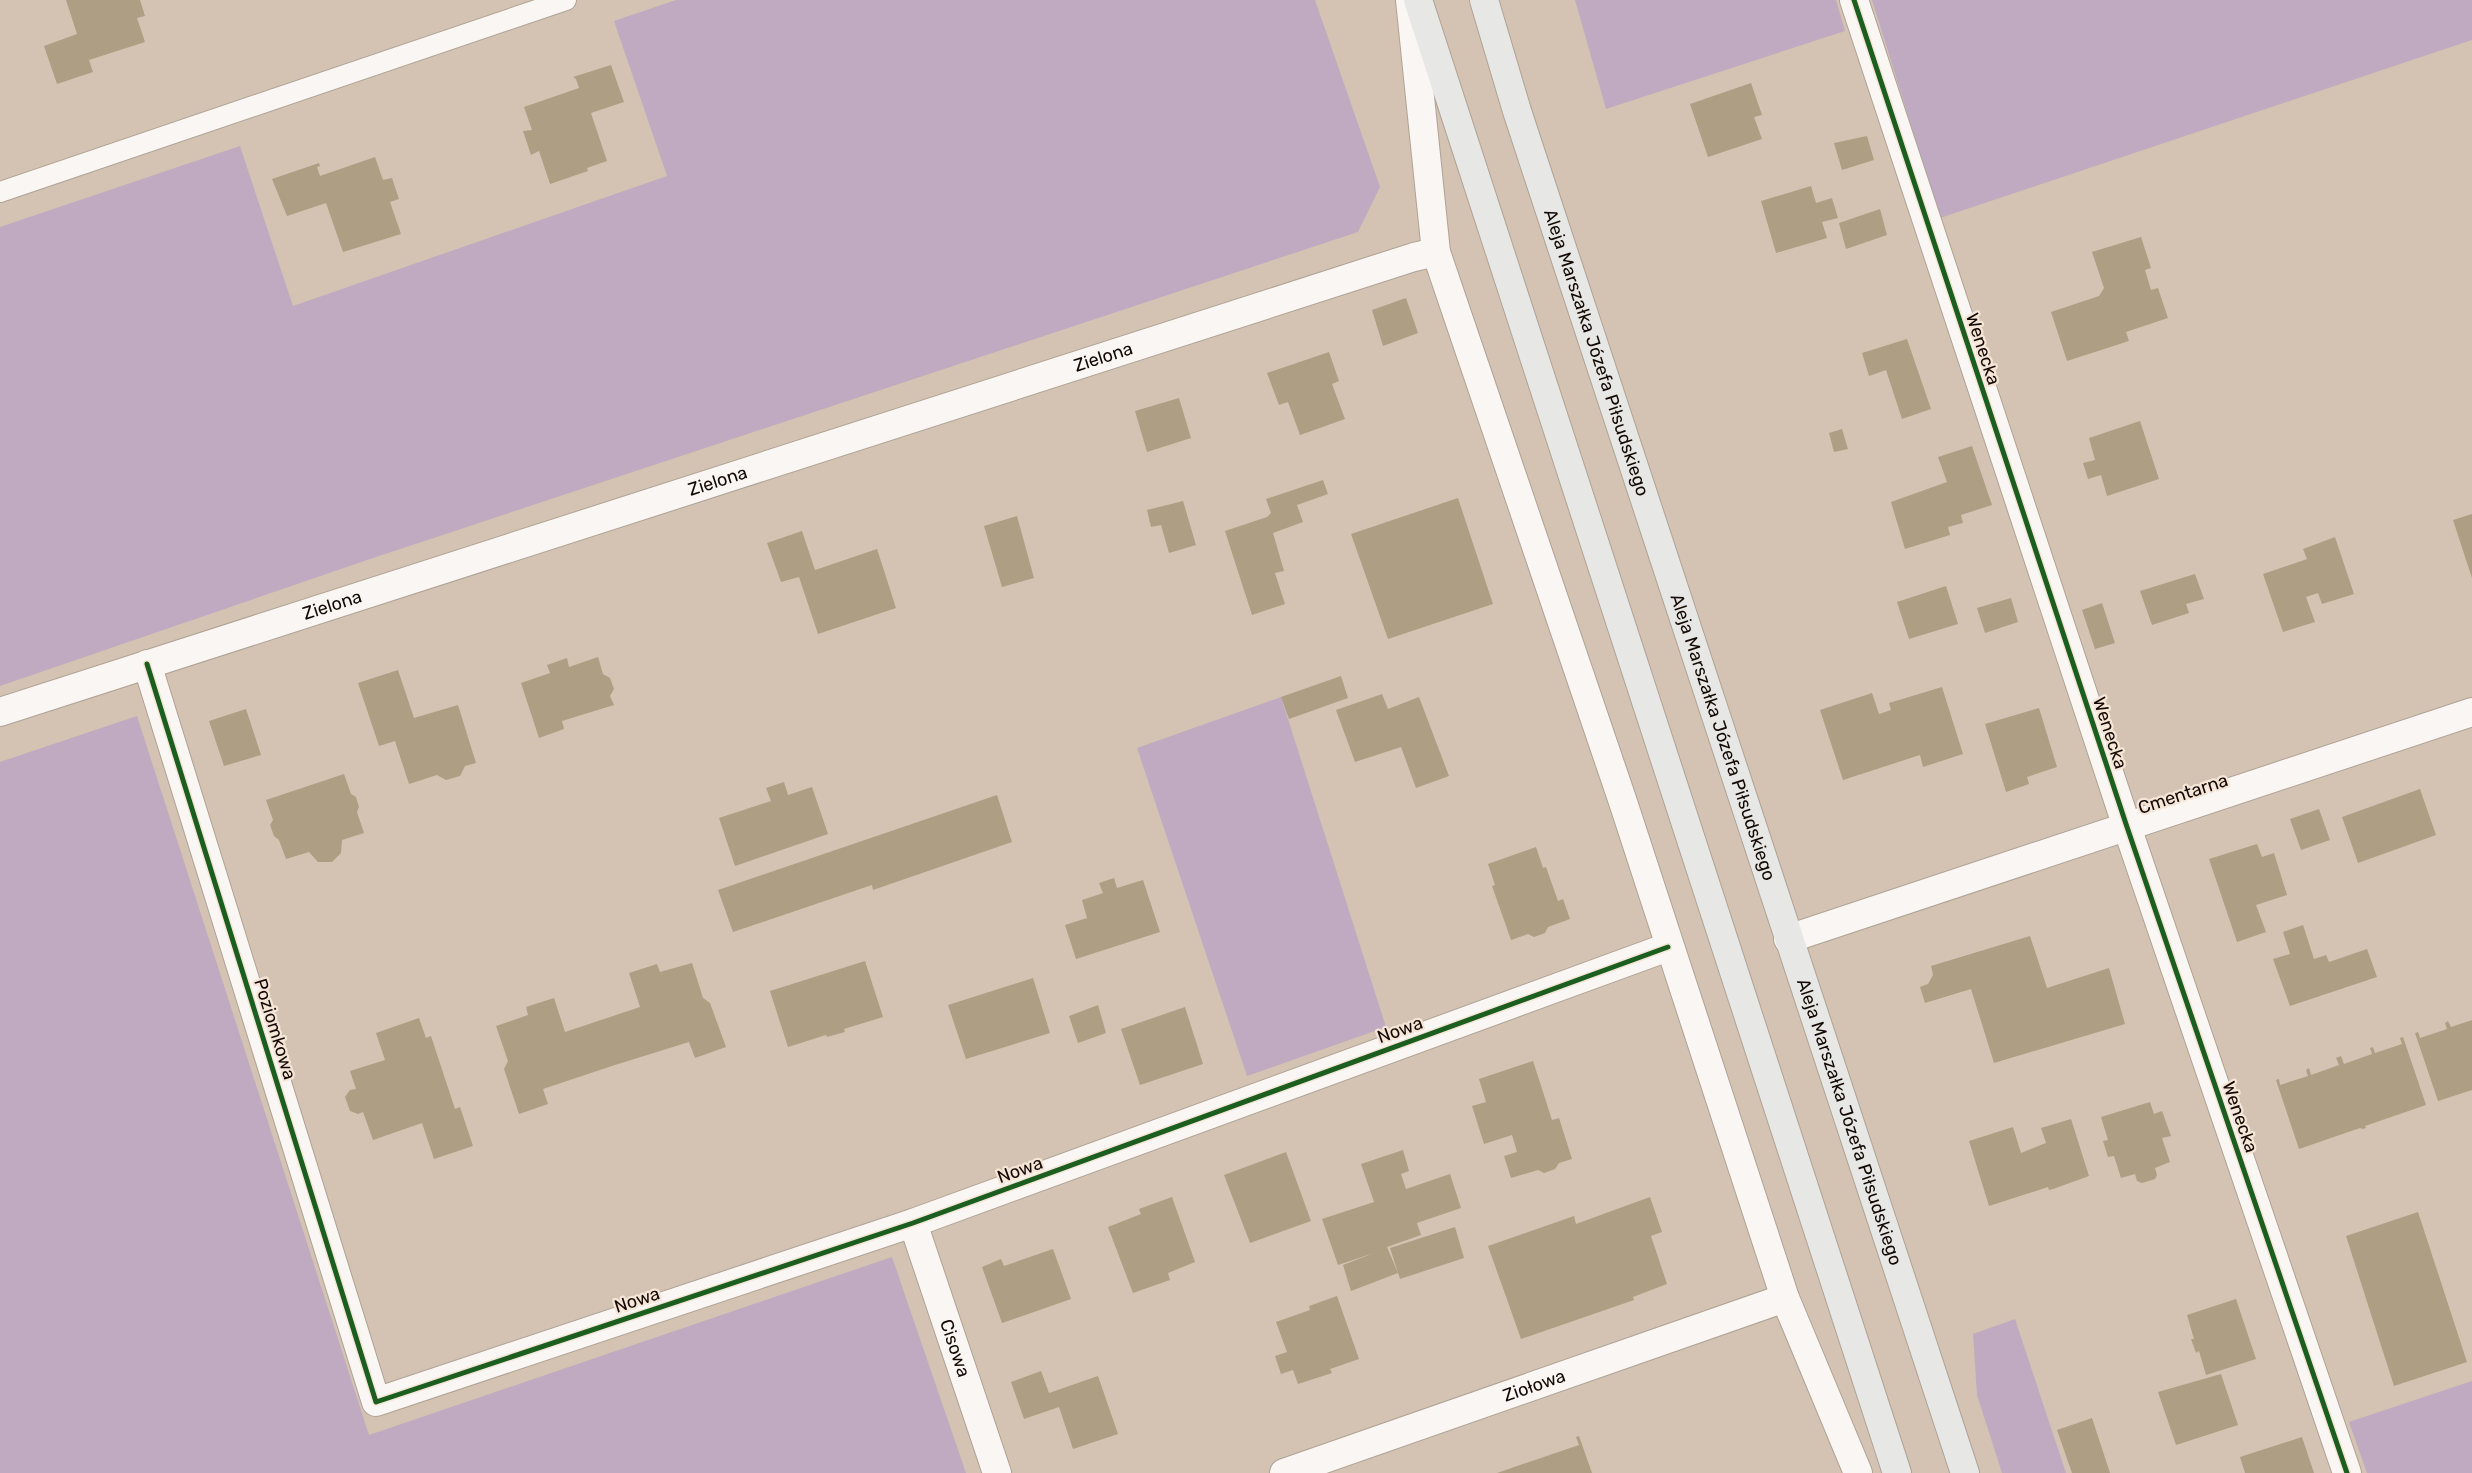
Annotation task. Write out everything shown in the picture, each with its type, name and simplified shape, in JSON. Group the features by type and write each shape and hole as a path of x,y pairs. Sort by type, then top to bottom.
{"main road":[{"path":"1418,0 1897,1473"},
{"name":"Aleja Marszałka Józefa Piłsudskiego","path":"1484,0 1517,111 1965,1473"}],"street":[{"path":"1410,0 1436,252 1619,793 1668,947 1785,1298 1858,1473"},
{"name":"Wenecka","path":"1854,0 2127,827 2347,1473"},
{"name":"Zielona","path":"0,712 1414,257 1436,252"},
{"name":"Poziomkowa","path":"147,664 376,1402"},
{"name":"Cmentarna","path":"1788,939 2472,712"},
{"name":"Nowa","path":"376,1402 913,1223 1668,947"},
{"name":"Cisowa","path":"913,1223 997,1473"},
{"name":"Ziołowa","path":"1284,1473 1785,1298"}],"lane":[{"path":"0,192 566,0"}],"shaded area":[{"path":"676,0 1315,0 1380,187 1358,232 376,557 0,686 0,227 240,146 293,306 667,176 614,21"},
{"path":"1575,0 1836,0 1845,31 1606,109"},
{"path":"1872,0 2472,0 2472,40 1940,218"},
{"path":"1281,697 1386,1027 1247,1076 1137,748"},
{"path":"137,716 369,1435 892,1257 966,1473 0,1473 0,762"},
{"path":"2015,1319 2066,1473 2002,1473 1977,1395 1973,1334"},
{"path":"2472,1381 2472,1473 2367,1473 2349,1422"}],"building":[{"path":"66,0 140,0 145,16 137,18 145,42 89,60 93,72 57,84 44,46 77,34"},
{"path":"611,65 624,102 591,113 607,161 587,168 588,171 550,184 539,151 531,155 523,131 532,130 524,107 579,88 576,79 573,77"},
{"path":"1751,83 1762,115 1754,117 1762,139 1708,157 1690,104"},
{"path":"1867,136 1874,160 1842,170 1834,143"},
{"path":"375,157 383,180 392,178 399,199 390,202 401,234 343,252 326,203 287,216 272,179 319,163 320,166 317,167 320,176"},
{"path":"1811,186 1816,203 1832,198 1838,218 1822,222 1827,238 1776,253 1761,201"},
{"path":"1880,209 1887,235 1846,249 1839,223"},
{"path":"2141,237 2151,268 2145,270 2151,290 2158,288 2168,318 2126,332 2129,341 2067,361 2051,312 2099,296 2104,288 2092,252"},
{"path":"1406,298 1418,333 1383,346 1372,310"},
{"path":"1907,339 1931,409 1902,419 1886,370 1869,376 1862,353"},
{"path":"1329,352 1339,381 1332,384 1345,419 1300,435 1288,402 1279,405 1267,373"},
{"path":"1179,398 1191,438 1147,452 1135,411"},
{"path":"2140,421 2159,479 2107,496 2101,475 2088,479 2083,463 2095,460 2089,438"},
{"path":"1842,429 1848,449 1834,452 1829,433"},
{"path":"1972,446 1992,505 1961,515 1963,523 1948,527 1950,535 1905,549 1891,502 1947,482 1938,457"},
{"path":"1323,480 1328,494 1297,505 1303,522 1273,533 1284,571 1275,573 1285,604 1252,615 1225,531 1267,517 1271,513 1266,499"},
{"path":"1458,498 1493,604 1388,639 1351,534"},
{"path":"1183,501 1196,545 1169,553 1161,525 1151,527 1147,510"},
{"path":"2472,514 2472,578 2453,520"},
{"path":"1017,516 1034,578 1002,587 984,526"},
{"path":"802,531 815,570 877,549 896,608 818,634 799,577 781,582 767,543"},
{"path":"2335,537 2354,594 2322,604 2318,593 2306,597 2315,622 2283,632 2263,574 2307,559 2303,549"},
{"path":"2195,574 2204,599 2186,604 2189,613 2152,625 2140,591"},
{"path":"1946,586 1958,624 1909,639 1897,602"},
{"path":"2011,598 2018,622 1985,633 1977,608"},
{"path":"2102,603 2115,643 2095,649 2082,610"},
{"path":"598,657 603,674 610,678 614,689 610,696 614,705 562,721 564,729 539,738 521,683 550,673 547,665 567,658 569,667"},
{"path":"398,670 414,718 458,705 476,763 465,766 460,776 446,780 437,775 409,784 395,741 379,746 358,683"},
{"path":"1341,676 1348,698 1289,719 1281,697"},
{"path":"1942,687 1963,754 1923,767 1920,755 1843,780 1820,710 1872,693 1879,714 1891,710 1889,703"},
{"path":"1382,694 1388,709 1419,697 1449,776 1416,788 1401,747 1355,762 1336,710"},
{"path":"2039,708 2057,767 2027,777 2029,784 2006,792 1985,724"},
{"path":"246,709 261,755 224,766 209,721"},
{"path":"344,774 351,794 356,797 359,807 357,812 364,833 342,840 341,853 332,862 318,862 309,852 286,859 279,840 274,836 270,825 273,820 266,800"},
{"path":"784,782 788,795 812,787 828,834 735,866 719,818 771,801 766,788"},
{"path":"2420,789 2436,835 2358,863 2342,817"},
{"path":"997,795 1012,842 873,890 872,885 733,932 718,890"},
{"path":"2319,809 2330,840 2301,850 2290,819"},
{"path":"2257,844 2262,857 2274,853 2287,895 2256,905 2266,932 2237,942 2209,859"},
{"path":"1536,847 1543,868 1546,867 1558,901 1563,899 1570,919 1548,927 1545,933 1534,937 1528,934 1511,940 1492,886 1495,885 1488,864"},
{"path":"1114,878 1117,888 1143,880 1160,932 1076,959 1065,925 1087,918 1082,900 1103,893 1099,883"},
{"path":"2303,925 2314,959 2326,955 2329,962 2367,949 2377,977 2290,1006 2273,959 2290,954 2283,932"},
{"path":"2030,936 2047,988 2109,968 2125,1024 1994,1063 1971,989 1925,1003 1920,987 1928,984 1933,975 1931,966"},
{"path":"865,961 883,1017 844,1029 845,1032 827,1037 826,1035 788,1047 770,991"},
{"path":"692,963 703,998 710,1003 726,1047 695,1058 689,1042 615,1065 543,1089 548,1104 519,1114 504,1069 508,1061 496,1026 528,1015 526,1007 554,998 565,1032 640,1007 629,973 657,964 660,972"},
{"path":"1033,978 1050,1033 966,1059 948,1005"},
{"path":"1098,1005 1106,1033 1078,1043 1069,1016"},
{"path":"1185,1007 1203,1064 1140,1085 1121,1029"},
{"path":"419,1018 426,1038 431,1036 455,1109 460,1107 473,1146 434,1159 422,1123 373,1140 363,1112 358,1114 350,1111 345,1097 350,1090 356,1089 350,1071 385,1060 376,1033"},
{"path":"2472,1020 2472,1090 2438,1101 2415,1033 2418,1032 2420,1038 2447,1029 2445,1023 2448,1021 2451,1027"},
{"path":"2403,1037 2426,1105 2365,1126 2366,1128 2360,1128 2299,1149 2276,1080 2279,1079 2280,1085 2308,1076 2306,1070 2309,1068 2311,1075 2339,1065 2336,1058 2341,1056 2344,1064 2372,1054 2370,1048 2373,1047 2375,1053 2402,1044 2400,1038"},
{"path":"1533,1061 1552,1120 1559,1118 1572,1159 1559,1163 1555,1169 1544,1173 1538,1170 1511,1178 1504,1156 1517,1152 1512,1135 1484,1144 1472,1106 1486,1102 1479,1079"},
{"path":"2150,1102 2154,1114 2162,1111 2171,1136 2162,1138 2170,1162 2155,1168 2157,1175 2155,1179 2142,1183 2137,1181 2135,1174 2121,1178 2114,1156 2108,1157 2103,1141 2108,1140 2101,1117"},
{"path":"2071,1119 2089,1176 2053,1189 2049,1190 2048,1187 1989,1206 1969,1141 2013,1127 2021,1153 2046,1143 2041,1128"},
{"path":"1403,1150 1409,1171 1401,1174 1406,1189 1450,1174 1461,1208 1417,1223 1421,1235 1387,1247 1398,1273 1351,1291 1343,1265 1374,1253 1338,1265 1322,1219 1374,1202 1361,1164"},
{"path":"1286,1152 1311,1221 1250,1243 1224,1175"},
{"path":"1172,1197 1195,1262 1168,1273 1170,1280 1133,1293 1108,1227 1141,1214 1139,1209"},
{"path":"1650,1197 1662,1232 1651,1236 1667,1284 1633,1297 1634,1300 1521,1339 1488,1246 1574,1216 1576,1224"},
{"path":"2418,1212 2467,1362 2394,1386 2346,1236"},
{"path":"1455,1227 1464,1258 1400,1279 1390,1248"},
{"path":"1053,1249 1071,1299 1002,1323 982,1267 1001,1259 1004,1266"},
{"path":"1337,1296 1359,1359 1330,1369 1332,1373 1298,1384 1293,1370 1281,1374 1275,1356 1287,1352 1276,1322 1310,1310 1309,1306"},
{"path":"2236,1299 2256,1359 2206,1375 2199,1351 2196,1353 2191,1339 2194,1339 2187,1315"},
{"path":"1041,1371 1049,1393 1098,1376 1118,1434 1073,1449 1059,1407 1024,1419 1011,1382"},
{"path":"2221,1374 2238,1425 2176,1445 2158,1392"},
{"path":"2092,1418 2110,1473 2072,1473 2057,1430"},
{"path":"1579,1436 1592,1473 1497,1473 1579,1445 1576,1437"},
{"path":"2302,1437 2314,1473 2245,1473 2240,1457"}],"cycle path":[{"path":"1854,0 2127,827 2347,1473"},
{"path":"147,664 376,1402 913,1223 1668,947"}]}
